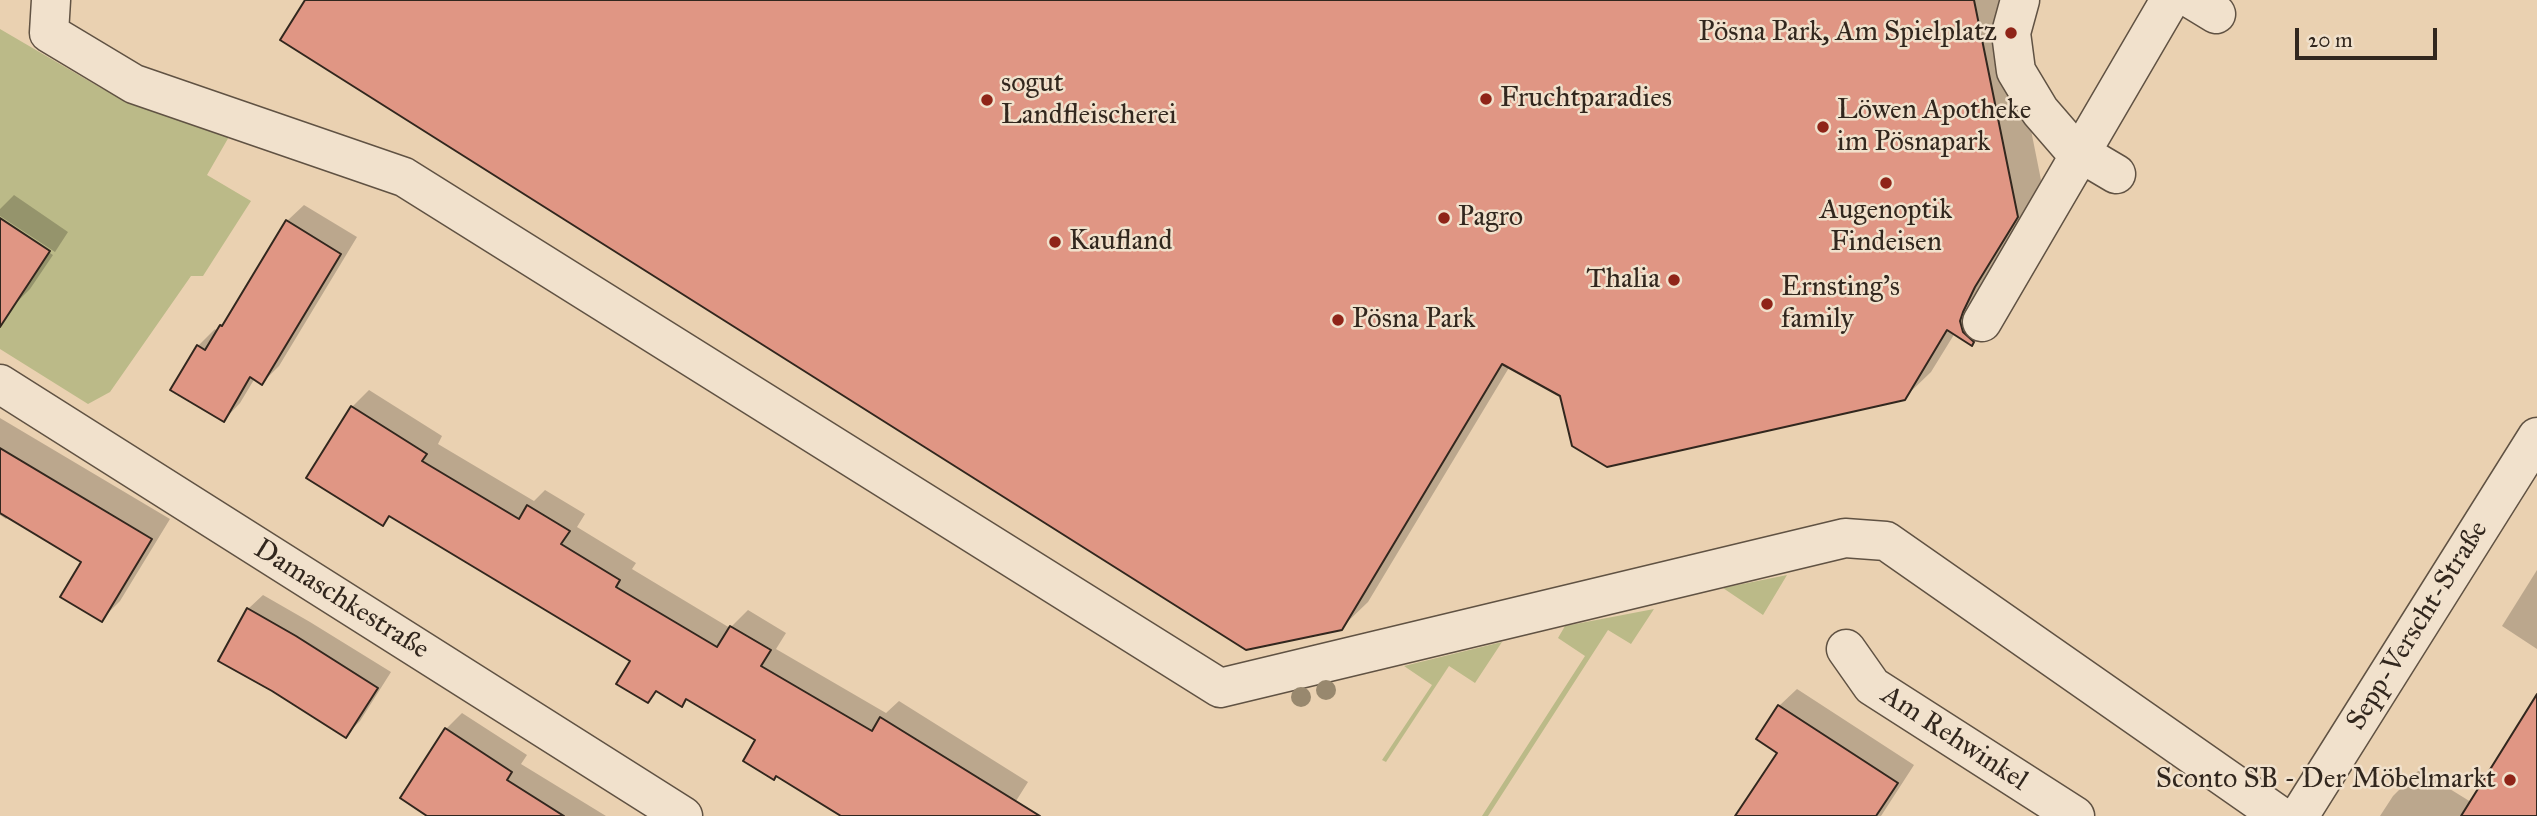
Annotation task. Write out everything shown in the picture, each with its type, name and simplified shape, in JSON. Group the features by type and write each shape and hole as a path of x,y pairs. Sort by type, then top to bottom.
{"street":[{"path":"51,0 49,33 134,84 404,177 1220,688 1844,538 1886,541 2280,816"},
{"path":"2020,0 2011,33 2016,71 2040,111 2072,148 2116,174"},
{"path":"1983,322 2170,0"},
{"name":"Damaschkestraße","path":"0,384 683,816"},
{"name":"Sepp-Verscht-Straße","path":"2299,816 2537,437"},
{"name":"Am Rehwinkel","path":"1846,649 1872,686 2075,816"}],"shaded area":[{"path":"0,29 101,88 132,102 230,135 207,175 251,201 203,276 191,276 110,392 88,404 0,349"},
{"path":"1787,575 1763,615 1723,588"},
{"path":"1654,609 1631,644 1608,630 1488,816 1482,816 1585,656 1558,638 1565,626"},
{"path":"1502,642 1475,683 1449,666 1386,762 1382,760 1432,685 1404,666"}],"building":[{"name":"Pösna Park","path":"305,0 1974,0 2018,217 1975,287 1963,312 1960,321 1963,332 1974,342 1972,346 1947,330 1905,400 1607,467 1572,446 1560,396 1502,364 1342,630 1246,650 280,40"},
{"path":"0,218 50,251 0,327"},
{"path":"286,220 341,254 262,385 250,377 224,422 170,390 197,345 205,350 220,325 222,326"},
{"path":"351,406 427,454 422,461 519,519 527,505 570,531 561,544 620,580 616,587 717,647 730,626 771,650 761,666 872,731 880,717 1040,816 841,816 776,776 774,780 743,761 755,740 686,699 682,707 656,691 648,703 616,684 630,661 389,516 383,526 306,478"},
{"path":"0,448 152,539 102,622 60,597 81,562 0,513"},
{"path":"247,608 378,688 346,738 272,691 218,661"},
{"name":"Sconto SB - Der Möbelmarkt","path":"2537,694 2537,816 2461,816"},
{"path":"1778,705 1898,783 1876,816 1735,816 1777,753 1756,739"},
{"path":"445,728 512,772 507,780 564,816 427,816 400,798"}],"place":[{"name":"Pösna Park, Am Spielplatz","path":"2011,33"},
{"name":"Fruchtparadies","path":"1486,99"},
{"name":"sogut Landfleischerei","path":"987,100"},
{"name":"Löwen Apotheke im Pösnapark","path":"1823,127"},
{"name":"Augenoptik Findeisen","path":"1886,183"},
{"name":"Pagro","path":"1444,218"},
{"name":"Kaufland","path":"1055,242"},
{"name":"Thalia","path":"1674,280"},
{"name":"Ernsting's family","path":"1767,304"},
{"name":"Pösna Park","path":"1338,320"},
{"name":"Sconto SB - Der Möbelmarkt","path":"2510,780"}]}
